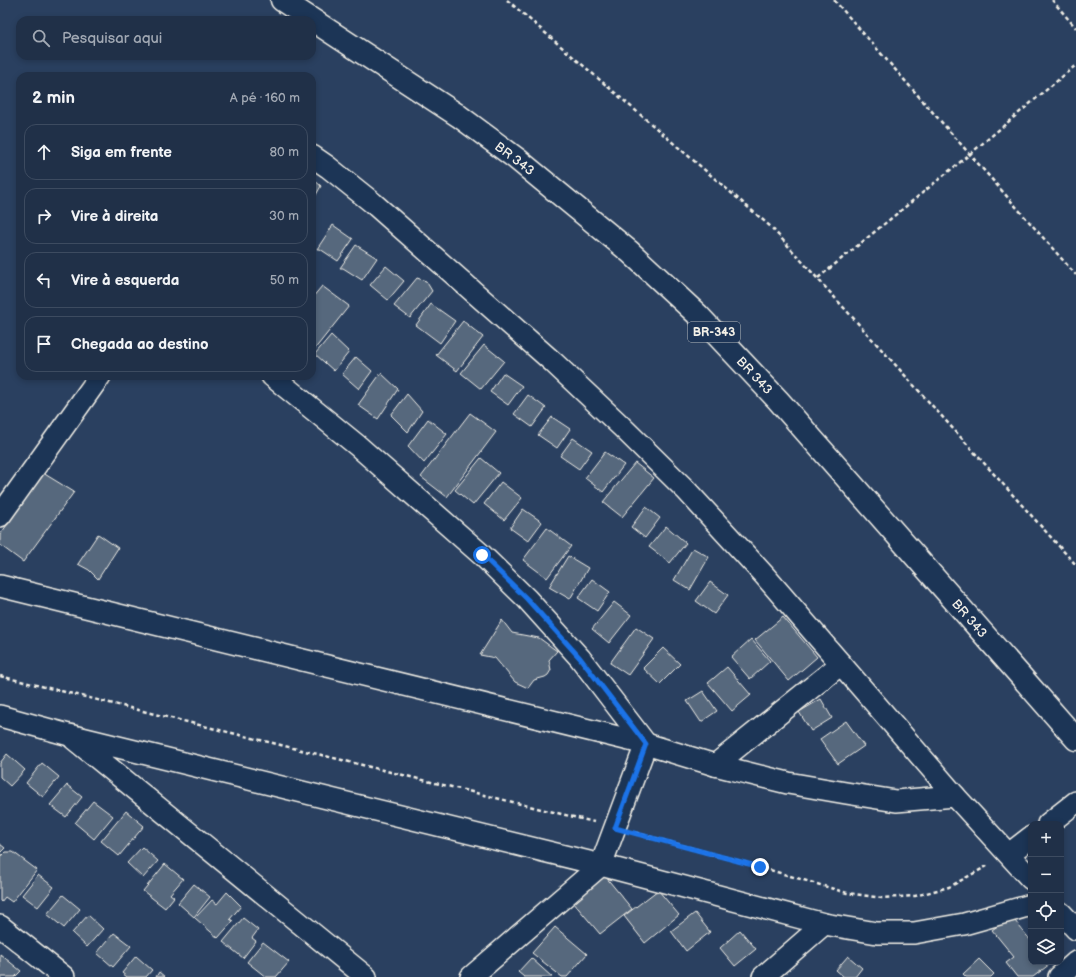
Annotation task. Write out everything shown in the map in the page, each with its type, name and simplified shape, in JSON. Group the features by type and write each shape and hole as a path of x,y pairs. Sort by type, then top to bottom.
{"main road":[{"name":"BR 343","path":"282,0 307,16"},
{"name":"BR 343","path":"316,22 458,116 517,159 630,252 698,315 778,400 1076,739"}],"street":[{"path":"316,159 374,203 553,362 686,490 765,576 955,796 1028,876"},
{"path":"0,516 97,380"},
{"path":"277,380 364,452 482,555 527,599 580,658 646,744"},
{"path":"0,586 646,744 715,765 788,782 896,801 955,796"},
{"path":"715,765 841,664"},
{"path":"0,716 69,735 601,865 824,924 877,933 914,933 964,924 1028,906"},
{"path":"69,735 366,977"},
{"path":"471,977 601,865 646,744"},
{"path":"1052,821 1076,802"},
{"path":"1009,854 1028,839"},
{"path":"1064,916 1076,930"},
{"path":"763,977 824,924"},
{"path":"0,926 64,977"},
{"path":"1059,977 1076,962"}],"path":[{"path":"508,0 771,227 1076,565"},
{"path":"834,0 1076,275"},
{"path":"1052,0 1076,28"},
{"path":"818,278 1076,65"},
{"path":"0,676 615,828 760,867 847,893 882,898 915,896 948,887 1009,854"}],"building":[{"path":"316,182 321,186 316,195"},
{"path":"333,225 353,239 338,261 320,249 317,249"},
{"path":"356,245 377,258 362,280 343,268 340,268"},
{"path":"386,266 404,281 388,300 370,285"},
{"path":"417,278 426,281 432,291 410,318 394,306"},
{"path":"322,286 349,306 316,347 316,293"},
{"path":"431,304 455,321 440,343 416,325"},
{"path":"463,321 483,337 457,371 436,355"},
{"path":"331,335 349,352 334,371 316,355 316,353"},
{"path":"484,345 504,361 481,389 461,373"},
{"path":"356,357 372,371 359,389 342,374"},
{"path":"381,373 398,389 378,419 358,405"},
{"path":"503,373 522,386 508,405 490,392"},
{"path":"407,394 422,411 408,432 391,415"},
{"path":"528,395 546,408 532,427 514,414"},
{"path":"470,413 496,432 447,497 421,477"},
{"path":"552,417 570,429 557,448 538,435"},
{"path":"428,419 447,434 424,463 408,446"},
{"path":"573,438 592,451 579,469 560,456"},
{"path":"605,452 624,465 603,492 585,478"},
{"path":"481,458 499,473 473,505 455,490"},
{"path":"635,463 654,478 622,517 603,502"},
{"path":"43,473 74,492 23,562 0,545 0,535"},
{"path":"501,482 522,498 504,520 484,504"},
{"path":"646,507 660,518 645,538 631,527"},
{"path":"523,509 542,522 528,541 510,528"},
{"path":"666,526 686,543 670,563 649,547"},
{"path":"547,528 571,546 547,578 523,560"},
{"path":"98,534 118,548 98,579 89,570 78,564"},
{"path":"693,548 709,557 690,590 674,580"},
{"path":"568,556 588,568 570,599 549,587"},
{"path":"592,579 610,592 597,611 578,598"},
{"path":"710,582 728,595 714,614 696,601"},
{"path":"614,602 631,615 609,643 592,629"},
{"path":"783,617 817,657 789,681 755,640"},
{"path":"502,620 512,633 539,638 557,651 549,660 551,670 548,675 534,680 528,688 515,682 495,658 480,655"},
{"path":"636,627 654,639 628,675 610,663"},
{"path":"751,639 770,661 750,679 731,657"},
{"path":"663,648 680,664 660,684 643,668"},
{"path":"727,667 751,695 732,711 708,683"},
{"path":"703,691 717,711 701,722 687,701"},
{"path":"821,699 832,718 811,731 799,712"},
{"path":"846,721 864,746 838,764 820,739"},
{"path":"7,754 25,770 10,786 0,777 0,763"},
{"path":"42,763 59,777 43,797 26,783"},
{"path":"67,785 82,797 66,817 50,805"},
{"path":"93,801 113,816 94,839 75,823"},
{"path":"126,811 144,826 119,856 101,841"},
{"path":"0,844 5,848 0,853"},
{"path":"142,847 158,861 143,878 127,863"},
{"path":"5,852 13,852 37,870 12,902 5,897 1,902 0,901 0,857"},
{"path":"165,864 183,879 170,894 174,897 165,908 143,891"},
{"path":"38,875 54,887 38,907 22,895"},
{"path":"605,876 632,909 600,934 573,902"},
{"path":"194,884 210,897 194,917 178,903"},
{"path":"658,890 679,915 645,943 624,916"},
{"path":"227,892 241,906 230,919 233,921 218,938 195,918 212,900 217,904"},
{"path":"63,895 80,909 64,928 47,914"},
{"path":"695,913 710,932 686,951 671,931"},
{"path":"88,915 103,929 87,947 72,933"},
{"path":"1011,916 1028,937 1028,965 1049,965 1033,977 1017,977 1006,963 1014,957 992,930"},
{"path":"243,918 258,930 252,938 256,941 243,958 223,942"},
{"path":"555,927 587,954 567,977 562,977 532,953"},
{"path":"740,930 756,949 735,966 720,948"},
{"path":"114,933 131,946 113,967 97,953"},
{"path":"263,942 289,962 276,977 266,977 247,962"},
{"path":"0,954 21,971 15,977 0,977"},
{"path":"136,956 152,970 146,977 127,977 122,973"},
{"path":"848,956 862,968 855,977 844,977 836,970"},
{"path":"531,958 552,977 524,977 518,972"},
{"path":"979,959 994,974 991,977 966,977 963,974"},
{"path":"159,972 165,977 156,977"}],"route":[{"path":"482,555 527,599 580,658 646,744 615,828 760,867"}]}
